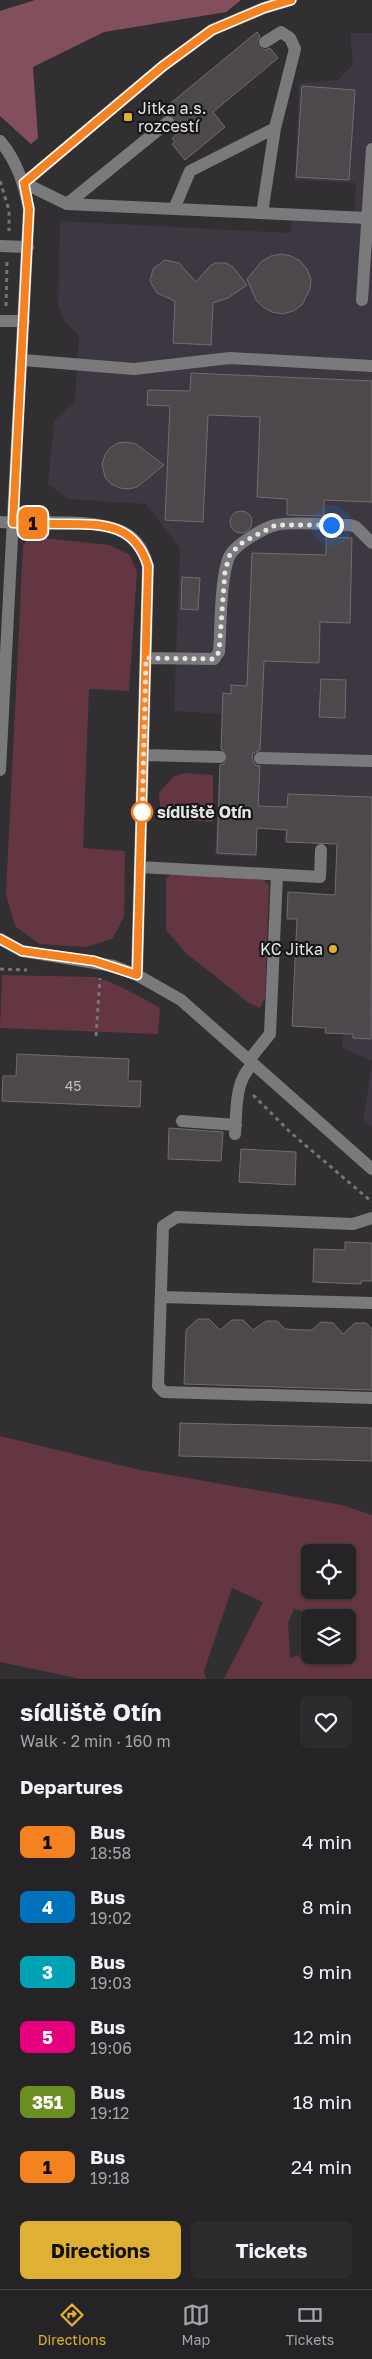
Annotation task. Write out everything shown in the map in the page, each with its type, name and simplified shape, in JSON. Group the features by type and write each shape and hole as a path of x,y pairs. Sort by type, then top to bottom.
{"street":[{"path":"24,183 163,66 212,30 264,8 291,0"},
{"path":"262,213 276,128 295,49 290,38 281,32 265,42"},
{"path":"67,204 168,122"},
{"path":"174,209 190,171 276,128"},
{"path":"0,141 14,162 24,183 29,209 23,360 6,523 0,770"},
{"path":"362,300 372,149"},
{"path":"0,164 14,162"},
{"path":"24,183 67,204 368,218"},
{"path":"4,246 28,246"},
{"path":"3,321 24,321"},
{"path":"23,360 134,369 230,358 372,366"},
{"path":"6,523 97,524 120,530 132,538 143,550 148,566 137,975"},
{"path":"146,658 214,659 219,652 225,571 230,554 243,542 260,532 276,525 350,525 356,527 372,542"},
{"path":"143,755 220,757"},
{"path":"260,758 372,761"},
{"path":"140,867 320,877 321,850"},
{"path":"182,1122 235,1130 240,1082 244,1072 270,1034 277,875"},
{"path":"0,939 22,951 94,961 137,975 181,1000 372,1169"},
{"path":"372,1218 353,1224 177,1217 164,1226 158,1386 164,1392 372,1398"},
{"path":"161,1297 372,1303"}],"path":[{"path":"0,181 9,210 4,246 3,321"},
{"path":"96,1036 100,973"},
{"path":"240,1082 290,1132 372,1202"}],"shaded area":[{"path":"35,0 241,0 226,12 104,32 33,67 38,138 31,144 0,116 0,11"},
{"path":"350,33 372,33 372,845 284,840 285,830 256,828 254,857 215,855 222,714 174,711 180,548 146,504 68,499 48,484 54,421 75,401 79,336 64,321 58,305 60,221 290,233 292,215 354,216 356,183 295,180 299,83 338,80 353,64"},
{"path":"34,537 109,545 130,555 137,572 129,691 89,689 83,848 125,851 124,917 112,939 86,947 39,944 15,926 6,894 23,546 28,539"},
{"path":"184,773 213,775 213,822 161,819 159,793 173,777"},
{"path":"171,874 264,880 269,885 265,998 260,1008 249,1003 187,954 166,930 166,879"},
{"path":"372,972 372,1061 342,1048 343,1029 369,1030"},
{"path":"2,975 95,977 112,983 160,1008 158,1034 0,1028"},
{"path":"372,1063 372,1128 363,1121"},
{"path":"0,1436 136,1469 342,1505 372,1515 372,1679 224,1679 263,1602 232,1588 204,1671 206,1679 81,1679 0,1662"}],"building":[{"path":"257,32 260,36 257,42 258,47 265,50 270,48 278,58 213,112 225,127 185,160 172,144 175,142 172,138 177,134 173,128 176,124 175,117 170,114 163,116 160,112"},
{"path":"302,86 355,90 349,180 296,177"},
{"path":"281,254 291,256 300,261 307,269 311,279 310,289 302,305 293,311 283,314 272,312 263,307 256,300 247,279 262,261 271,256"},
{"path":"165,260 179,263 196,282 210,266 215,263 226,263 233,267 247,285 228,298 213,303 211,345 173,343 175,301 157,293 150,281 153,269"},
{"path":"191,373 372,381 372,502 324,500 324,516 287,515 287,499 257,497 260,417 208,415 203,522 165,520 170,406 147,405 148,390 190,391"},
{"path":"118,443 136,444 164,465 137,487 129,489 111,484 105,477 102,464 110,448"},
{"path":"241,511 249,514 252,522 249,530 241,533 233,530 230,522 233,514"},
{"path":"326,537 352,538 350,623 320,622 319,663 264,661 260,750 253,753 252,758 255,765 260,766 258,806 287,807 288,794 372,797 371,1039 353,1038 353,1034 325,1033 326,1028 292,1026 297,919 287,919 288,892 335,895 337,844 286,842 287,830 257,828 256,855 217,853 220,765 224,764 228,758 227,753 221,749 223,693 231,694 231,685 247,686 252,553 326,555"},
{"path":"182,577 200,578 198,610 181,609"},
{"path":"321,679 346,680 345,718 319,717"},
{"path":"17,1054 129,1059 128,1081 141,1081 140,1107 2,1101 3,1076 16,1076"},
{"path":"169,1128 223,1132 221,1161 168,1159"},
{"path":"241,1149 296,1152 295,1185 239,1182"},
{"path":"345,1242 372,1243 372,1281 361,1281 361,1284 313,1282 314,1249 345,1250"},
{"path":"198,1319 209,1319 220,1330 232,1320 243,1320 253,1330 266,1321 277,1321 285,1329 303,1330 312,1330 321,1322 333,1323 343,1334 355,1323 366,1323 372,1329 372,1390 184,1384 186,1330"},
{"path":"180,1423 372,1428 372,1461 179,1456"}],"tunnel":[{"path":"168,122 265,42"},
{"path":"220,757 260,758"}],"bus line":[{"name":"1","path":"0,939 22,951 94,961 137,975 148,566 143,550 132,538 120,530 97,524 13,523 23,360 29,209 24,183 163,66 212,30 264,8 291,0"}],"place":[{"name":"Jitka a.s. rozcestí","path":"128,117"},
{"name":"sídliště Otín","path":"142,812"},
{"name":"KC Jitka","path":"333,949"}],"route":[{"path":"142,812 142,819 146,658 214,659 219,652 225,571 230,554 243,542 276,525 331,525"}]}
